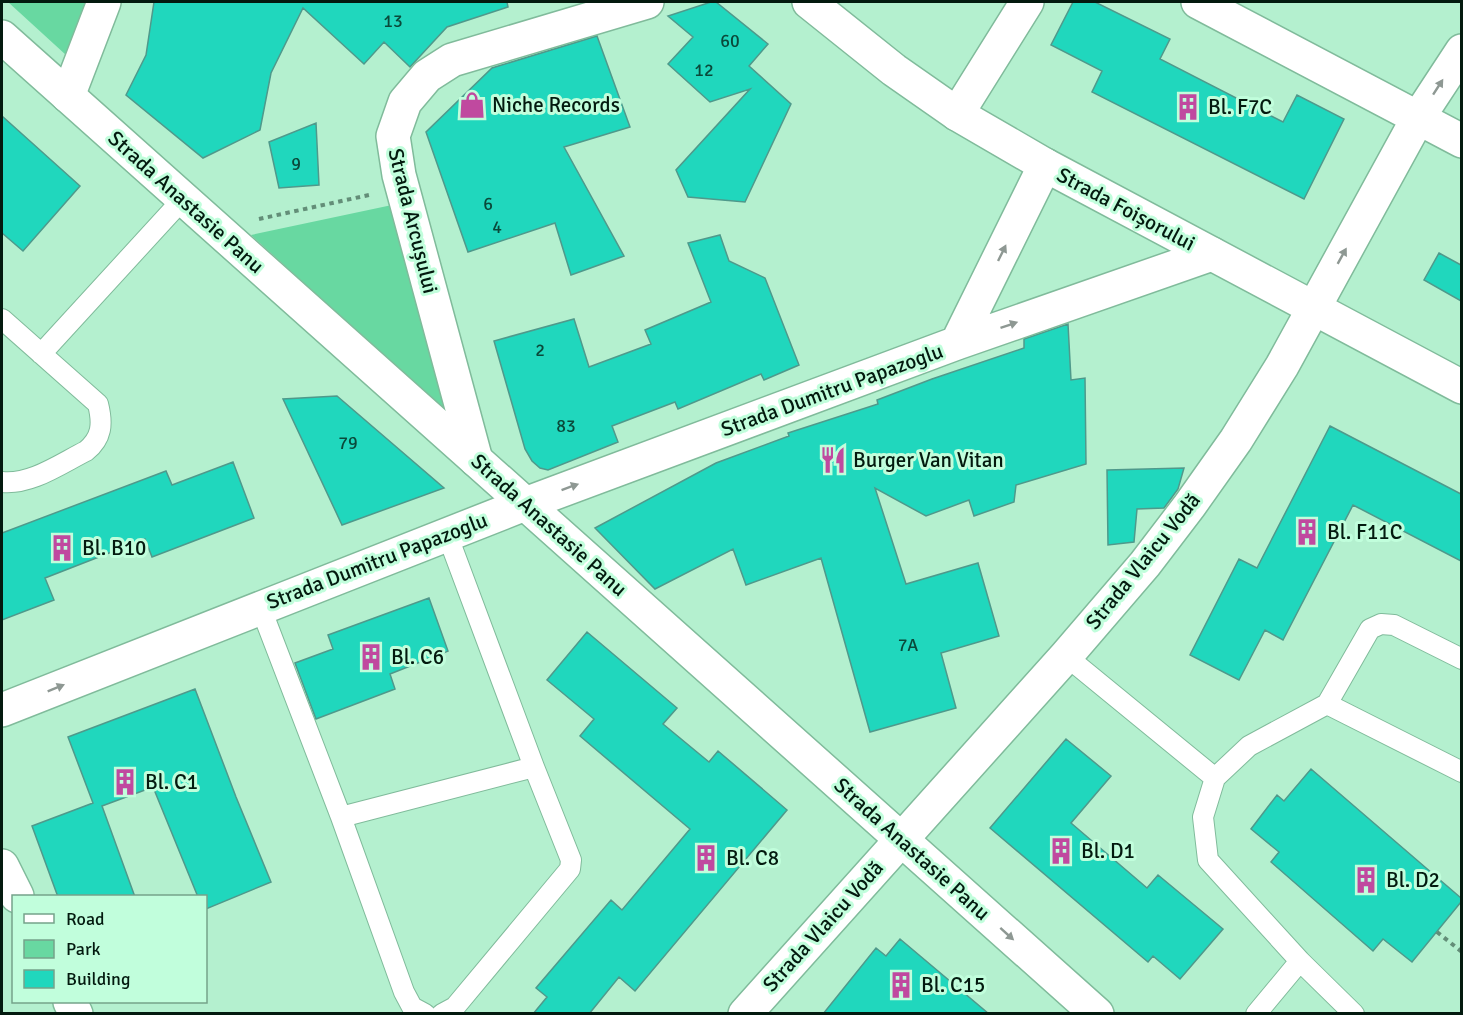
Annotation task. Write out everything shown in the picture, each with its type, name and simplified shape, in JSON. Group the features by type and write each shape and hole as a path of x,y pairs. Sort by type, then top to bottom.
{"street":[{"path":"68,96 104,2"},
{"name":"Strada Arcușului","path":"476,460 402,188 393,136 405,102 427,76 452,60 646,2"},
{"name":"Strada Foișorului","path":"809,2 894,70 957,114 1045,165 1461,387"},
{"path":"957,114 1027,2"},
{"path":"1214,5 1461,141"},
{"name":"Strada Anastasie Panu","path":"2,37 1097,1014"},
{"name":"Strada Vlaicu Vodă","path":"745,1014 1066,656 1145,564 1190,505 1236,440 1282,366 1418,118 1461,51"},
{"name":"Strada Dumitru Papazoglu","path":"957,343 1045,165"},
{"name":"Strada Dumitru Papazoglu","path":"2,710 260,606 525,504 957,343 1212,254"},
{"path":"2,866 16,895"}],"lane":[{"path":"41,354 183,199"},
{"path":"2,320 98,404 102,425 94,445 86,452 25,481 2,482"},
{"path":"442,1014 455,1007 570,868 571,860 447,534"},
{"path":"260,606 341,817 404,992 412,1007 425,1014"},
{"path":"1354,1014 1300,961 1208,860 1203,817 1215,778 1249,746 1327,704 1370,629 1381,624 1394,624 1461,659"},
{"path":"1066,656 1215,778"},
{"path":"1327,704 1461,772"},
{"path":"341,817 534,767"},
{"path":"1256,1014 1300,961"}],"path":[{"path":"216,228 402,188"},
{"path":"1437,932 1461,952"}],"green space":[{"path":"8,2 90,2 66,55"},
{"path":"392,205 448,414 251,235"}],"building":[{"path":"154,2 507,2 508,7 447,27 410,67 384,42 364,64 303,8 271,73 260,130 203,158 126,95 146,55"},
{"path":"716,2 768,44 749,66 791,104 745,202 688,197 676,170 750,89 710,102 668,64 693,37 668,16"},
{"name":"Bl. F7C","path":"1073,2 1095,2 1170,39 1160,59 1283,122 1297,95 1344,119 1304,199 1092,92 1102,71 1051,45"},
{"path":"597,36 630,127 564,147 624,256 571,275 555,223 468,252 426,132 492,68"},
{"path":"2,116 80,186 23,251 2,233"},
{"path":"316,123 319,185 279,188 269,142"},
{"path":"720,235 729,261 765,278 799,365 764,380 761,374 678,409 675,402 612,426 618,442 548,470 540,468 532,461 525,449 494,341 574,319 589,367 651,344 645,330 711,302 688,243"},
{"path":"1439,253 1461,265 1461,301 1424,280"},
{"path":"1068,324 1071,380 1085,378 1086,464 1016,485 1014,502 974,516 969,500 926,516 875,488 906,584 978,563 999,636 941,653 956,708 870,732 821,558 746,585 733,549 655,589 595,528 716,463 789,436 788,433 878,404 877,400 932,379 1024,348 1024,339"},
{"path":"337,396 444,488 342,525 283,399"},
{"name":"Bl. F11C","path":"1330,426 1461,494 1461,561 1353,505 1283,640 1265,630 1239,680 1190,655 1239,559 1257,568"},
{"name":"Bl. B10","path":"233,462 254,518 152,557 145,539 45,578 54,600 2,620 2,533 166,471 172,485"},
{"path":"1184,468 1178,489 1164,508 1137,509 1134,542 1108,545 1107,470"},
{"name":"Bl. C6","path":"429,598 448,651 390,674 395,689 316,719 295,663 333,649 328,635"},
{"name":"Bl. C8","path":"587,632 677,708 663,724 709,762 718,751 787,810 635,991 619,977 589,1014 533,1014 547,997 536,988 611,900 622,910 690,829 580,736 594,719 547,680"},
{"name":"Bl. C1","path":"195,689 271,882 207,909 207,895 197,895 153,787 102,806 134,895 57,895 32,826 93,803 68,737"},
{"name":"Bl. D1","path":"1066,739 1111,776 1071,823 1147,888 1158,875 1223,929 1180,979 1153,956 1148,962 990,828"},
{"name":"Bl. D2","path":"1311,769 1461,898 1461,902 1412,962 1383,939 1373,951 1271,862 1279,852 1251,829 1277,795 1284,801"},
{"name":"Bl. C15","path":"900,939 989,1014 823,1014 876,948 886,956"}],"place":[{"name":"Niche Records","path":"472,105"},
{"name":"Bl. F7C","path":"1188,107"},
{"name":"Burger Van Vitan","path":"833,460"},
{"name":"Bl. F11C","path":"1307,532"},
{"name":"Bl. B10","path":"62,548"},
{"name":"Bl. C6","path":"371,657"},
{"name":"Bl. C1","path":"125,782"},
{"name":"Bl. D1","path":"1061,851"},
{"name":"Bl. C8","path":"706,858"},
{"name":"Bl. D2","path":"1366,880"},
{"name":"Bl. C15","path":"901,985"}]}
